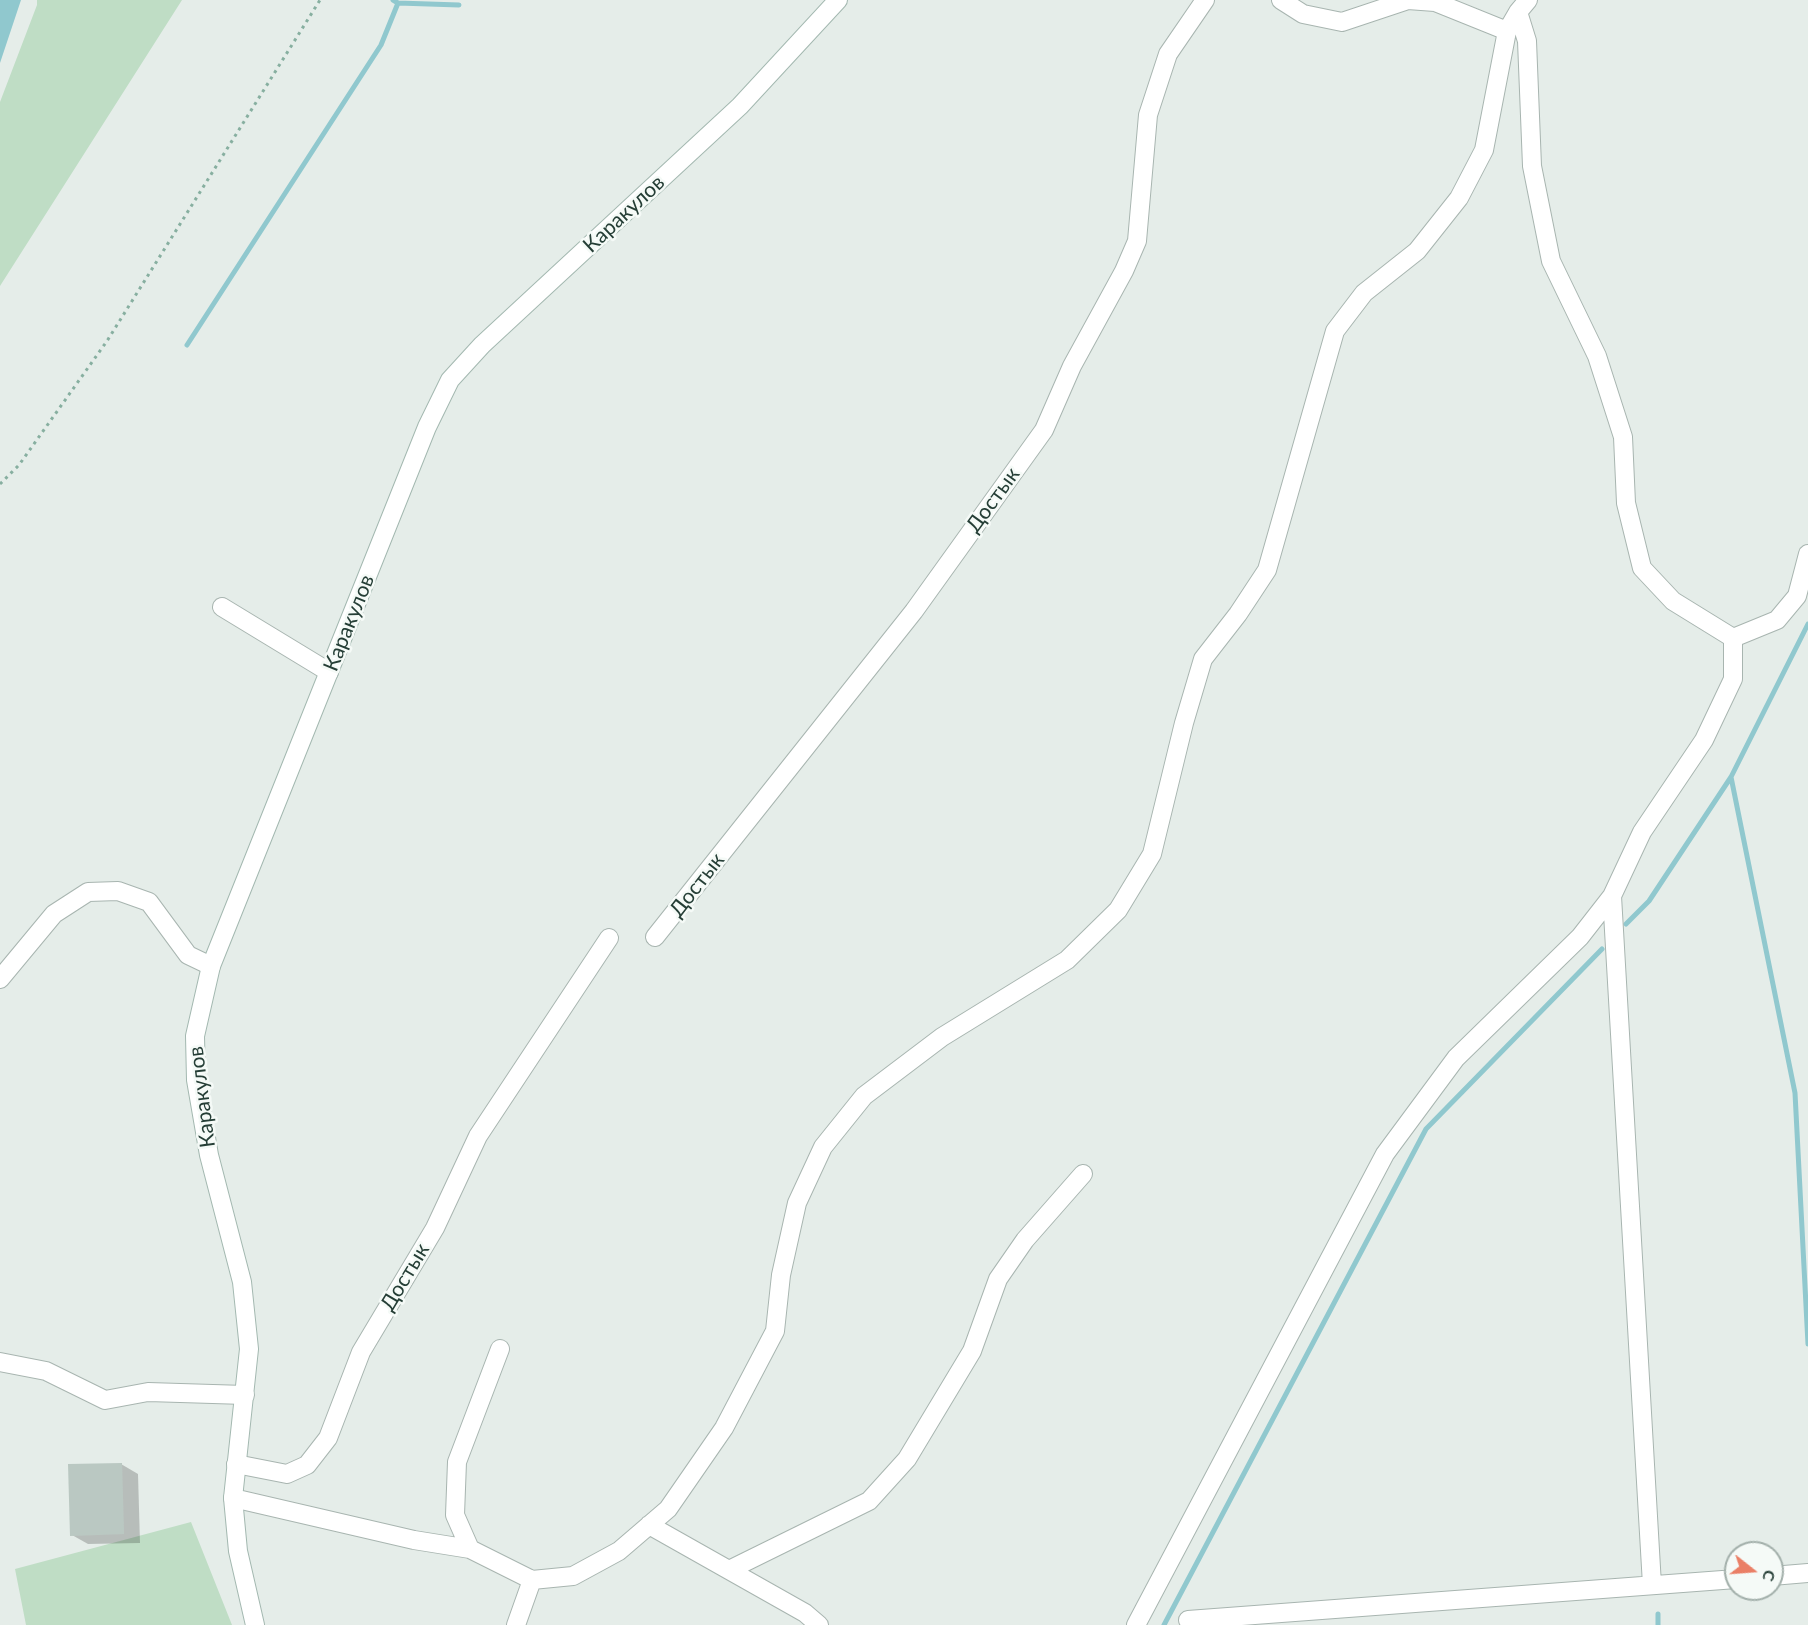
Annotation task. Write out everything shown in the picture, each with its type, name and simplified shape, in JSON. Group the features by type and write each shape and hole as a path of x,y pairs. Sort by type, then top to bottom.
{"street":[{"name":"Каракулов","path":"255,1625 238,1551 233,1498 249,1348 242,1282 209,1155 196,1080 195,1036 211,966 427,427 450,380 482,345 740,106 838,0"},
{"name":"Достык","path":"655,937 914,611 1044,430 1072,366 1124,271 1137,241 1148,115 1168,54 1204,0"},
{"path":"1281,0 1303,14 1342,22 1408,0 1435,2 1507,31"},
{"path":"233,1498 414,1540 470,1549 532,1580 573,1576 619,1551 668,1509 724,1428 775,1331 782,1275 797,1203 823,1147 864,1096 942,1037 1067,960 1118,909 1152,854 1184,723 1203,659 1238,614 1267,570 1335,331 1364,293 1417,251 1459,198 1484,150 1507,31 1523,6"},
{"path":"1523,6 1527,41 1532,166 1551,261 1597,356 1623,436 1626,503 1642,568 1672,601 1733,638"},
{"path":"1733,638 1777,620 1797,596 1808,554"},
{"path":"222,607 328,672"},
{"path":"1136,1625 1385,1154 1456,1058 1580,937 1612,896 1642,832 1704,740 1729,689 1733,679 1733,638"},
{"path":"0,979 54,914 88,892 118,891 148,902 188,955 211,966"},
{"path":"1612,896 1652,1585"},
{"name":"Достык","path":"236,1464 287,1474 307,1465 328,1438 361,1352 435,1228 478,1136 609,938"},
{"path":"729,1570 869,1501 907,1459 972,1351 998,1278 1025,1240 1083,1174"},
{"path":"470,1549 455,1515 457,1462 500,1349"},
{"path":"0,1362 46,1371 105,1400 148,1392 245,1395"},
{"path":"650,1525 805,1613 819,1625"},
{"path":"1784,1575 1808,1573"},
{"path":"516,1625 532,1580"},
{"path":"1188,1620 1724,1580"}],"path":[{"path":"0,484 18,465 107,341 320,0"}],"green space":[{"path":"37,0 182,0 0,286 0,102"},
{"path":"191,1522 232,1625 26,1625 15,1569"}],"water":[{"path":"0,0 21,0 0,63"}],"building":[{"path":"122,1463 124,1534 70,1536 68,1464"}],"waterway":[{"path":"187,345 381,45 398,3 393,0"},
{"path":"398,3 459,5"},
{"path":"1626,924 1649,901 1731,777 1808,624"},
{"path":"1731,777 1795,1093 1808,1344"},
{"path":"1164,1625 1426,1129 1602,949"},
{"path":"1658,1614 1658,1625"}]}
